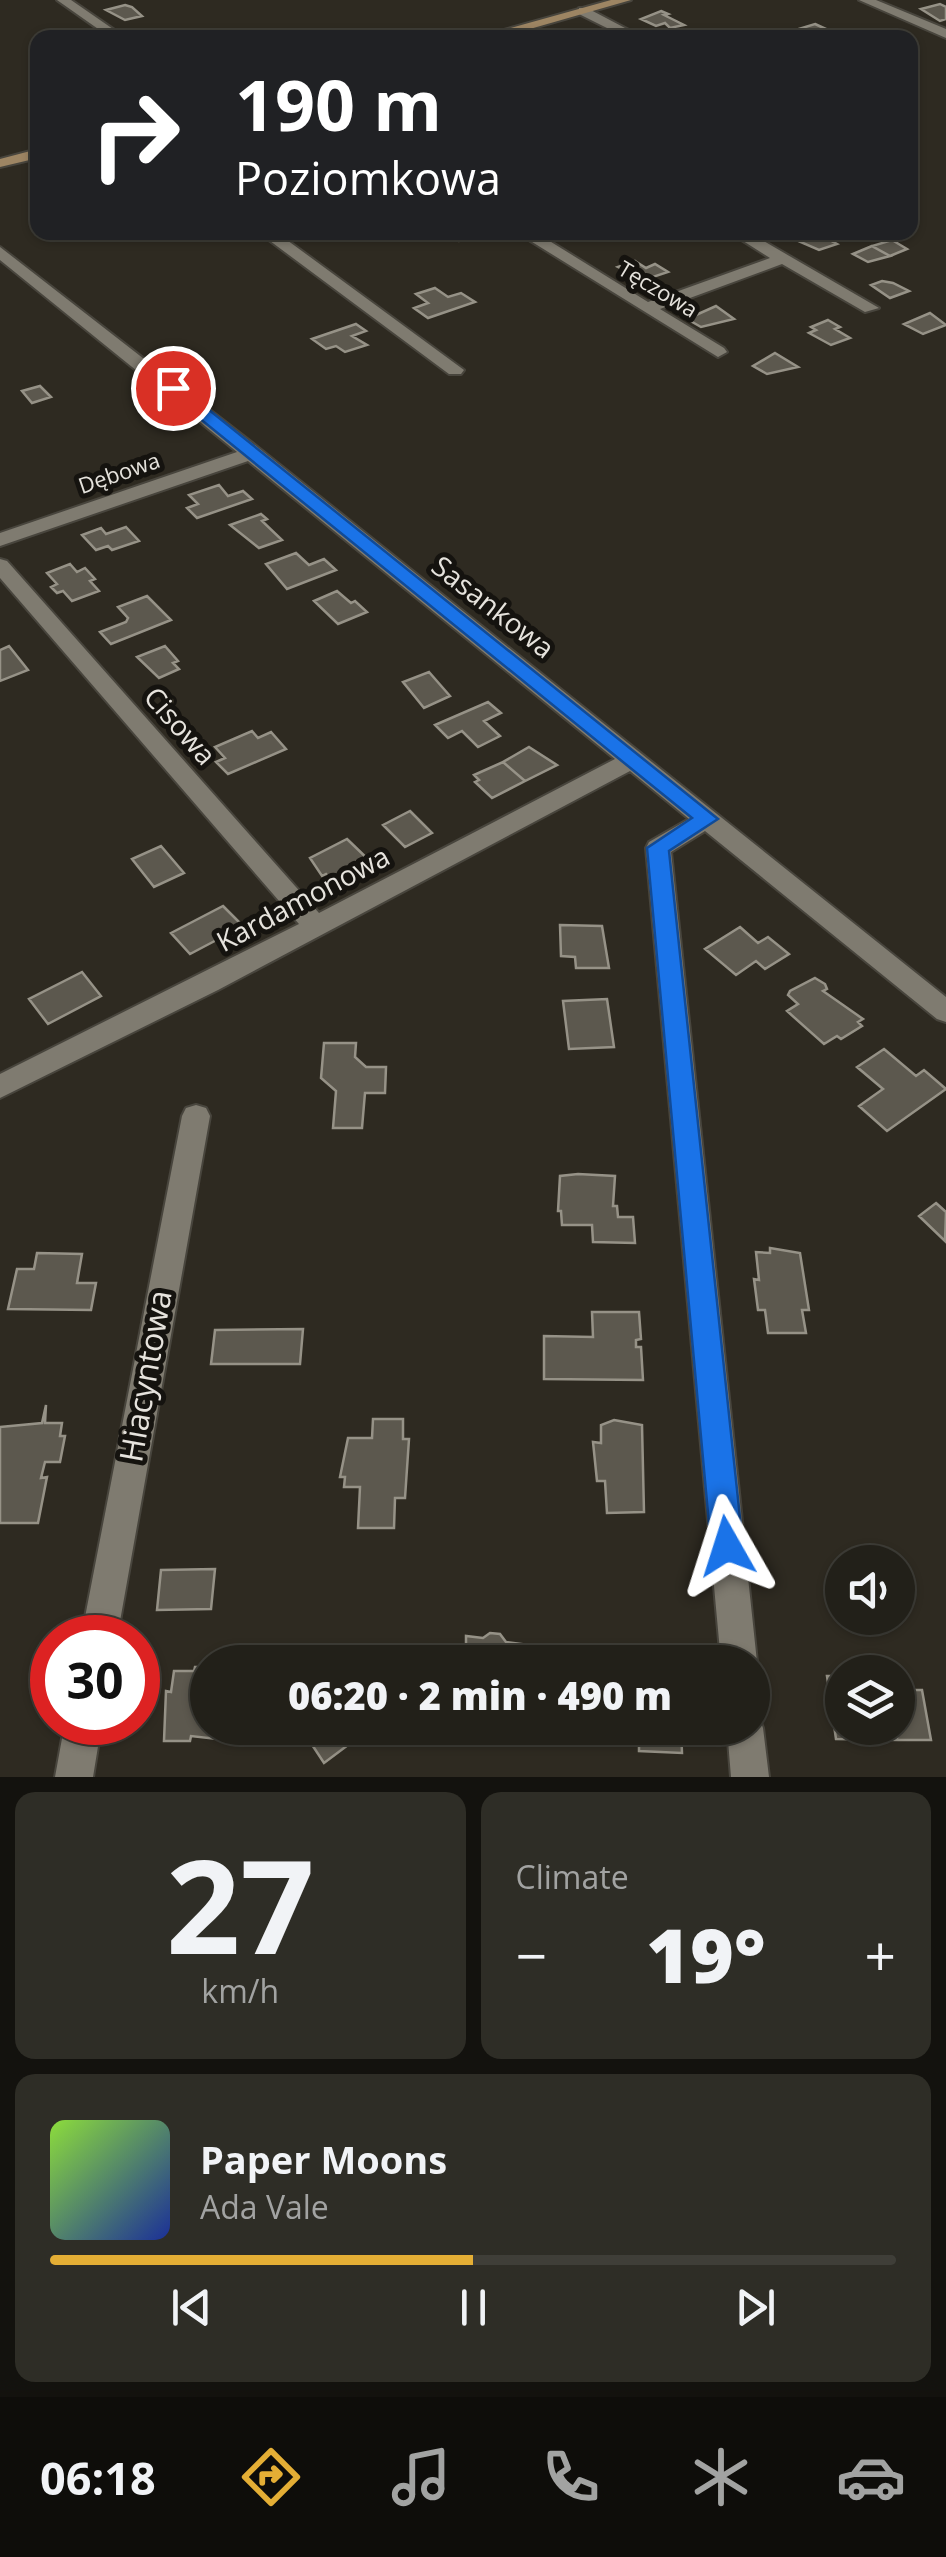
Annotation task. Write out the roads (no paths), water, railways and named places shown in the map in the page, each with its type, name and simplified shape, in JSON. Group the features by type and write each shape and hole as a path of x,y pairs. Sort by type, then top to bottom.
{"street":[{"path":"64,0 108,30"},
{"path":"511,30 626,0"},
{"path":"865,0 946,34"},
{"path":"583,11 622,30"},
{"path":"0,163 30,155"},
{"path":"277,240 456,370"},
{"name":"Tęczowa","path":"537,240 718,352"},
{"path":"751,240 871,308"},
{"name":"Sasankowa","path":"0,252 946,1012"},
{"path":"647,308 784,258"},
{"name":"Dębowa","path":"0,540 253,453"},
{"name":"Cisowa","path":"0,565 299,903 315,927"},
{"name":"Kardamonowa","path":"0,1087 631,760"},
{"path":"708,819 658,848 737,1645"},
{"name":"Hiacyntowa","path":"103,1615 196,1116"},
{"path":"74,1777 80,1745"},
{"path":"747,1745 750,1777"}]}
